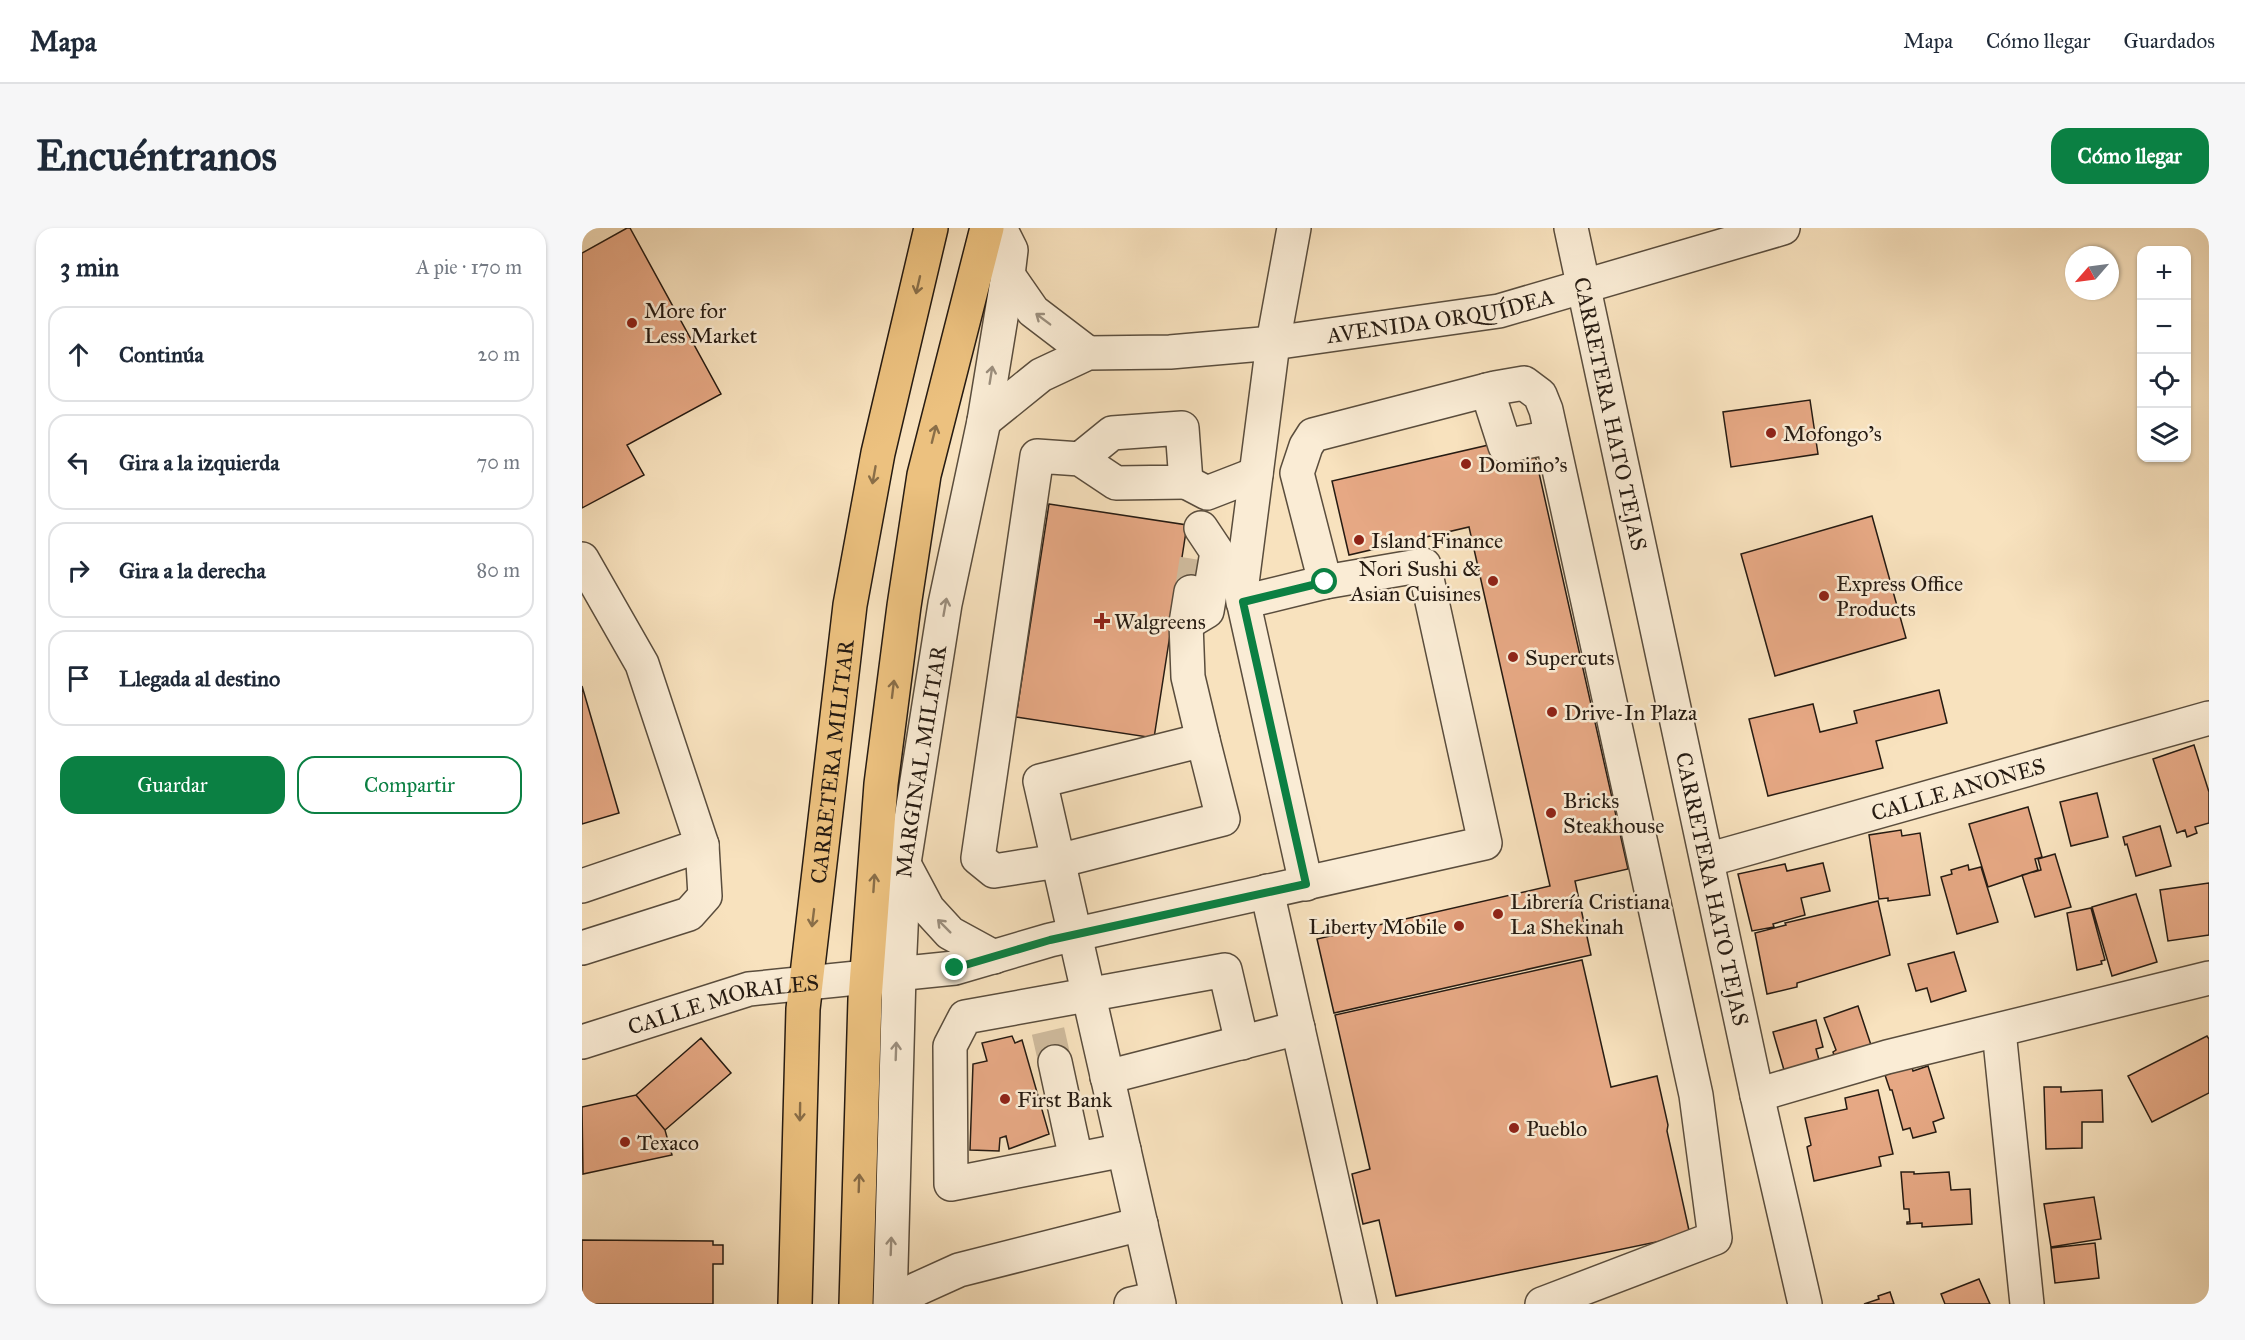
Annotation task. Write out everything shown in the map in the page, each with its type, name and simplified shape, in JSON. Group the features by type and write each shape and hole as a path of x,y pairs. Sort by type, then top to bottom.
{"main road":[{"name":"CARRETERA MILITAR","path":"795,1304 805,983 850,605 878,453 931,228"},
{"path":"856,1304 867,978 882,784 904,606 922,486 987,228"}],"street":[{"name":"MARGINAL MILITAR","path":"890,1304 898,974 904,863 945,604 984,421 1008,275 1011,250 1000,228"},
{"path":"1294,228 1273,343 1241,591 1306,884"},
{"name":"CARRETERA HATO TEJAS","path":"1571,228 1757,1095 1805,1304"},
{"name":"AVENIDA ORQUÍDEA","path":"1088,353 1170,352 1273,343 1499,311 1783,228"},
{"path":"984,421 1041,375 1088,353 1032,311 1008,275"},
{"path":"1243,602 1325,582 1297,473 1306,446 1313,435 1487,390 1524,383 1540,395 1546,410 1696,1095 1715,1238 1542,1304"},
{"path":"1487,390 1505,446 1551,437"},
{"path":"1080,459 1112,433 1182,428 1196,488 1199,541 1217,552 1207,611 1188,608 1188,677 1223,819 1058,861 994,872 978,858 1037,456 1080,459 1116,483 1196,488 1256,474"},
{"name":"CALLE MORALES","path":"583,1036 749,989 955,968 1075,935 1485,843 1424,565 1325,582"},
{"path":"582,948 689,914 705,896 702,845 642,664 586,571"},
{"name":"CALLE ANONES","path":"1707,860 2209,718"},
{"path":"991,776 1040,781 1203,740"},
{"path":"1040,781 1141,1224 1149,1302"},
{"path":"582,886 702,845"},
{"path":"904,863 928,909 950,933 994,957"},
{"path":"1267,891 1360,1304"},
{"path":"1124,1150 951,1184 950,1046 965,1017 1045,1017 1088,996 1225,970 1242,1043"},
{"path":"1757,1095 1887,1057 2209,978"},
{"path":"1107,1077 1298,1028"},
{"path":"1999,1031 2027,1304"},
{"path":"1055,1062 1076,1159"},
{"path":"896,1304 917,1289 959,1270 1141,1224"}],"building":[{"name":"More for Less Market","path":"630,228 721,394 627,445 644,475 582,508 582,253"},
{"name":"Mofongo's","path":"1810,400 1818,454 1731,467 1723,412"},
{"name":"Drive-In Plaza","path":"1493,444 1497,463 1535,455 1628,869 1575,881 1591,955 1334,1013 1317,939 1550,886 1469,527 1349,555 1332,481"},
{"name":"Walgreens","path":"1049,504 1187,525 1154,738 1016,717"},
{"name":"Express Office Products","path":"1872,516 1906,638 1775,676 1741,554"},
{"path":"582,686 619,813 582,824"},
{"path":"1939,690 1947,723 1876,741 1883,768 1768,796 1749,719 1813,704 1820,732 1857,723 1854,711"},
{"path":"2194,745 2209,792 2209,823 2195,827 2197,833 2187,837 2185,830 2177,833 2153,759"},
{"path":"2097,793 2108,837 2071,846 2060,802"},
{"path":"2028,807 2042,857 2035,859 2038,870 1988,887 1969,824"},
{"path":"2160,826 2171,866 2136,876 2123,837"},
{"path":"1901,830 1902,836 1920,833 1930,895 1888,901 1888,898 1879,899 1869,835"},
{"path":"2055,854 2071,907 2035,917 2022,875 2041,870 2038,859"},
{"path":"1823,863 1830,891 1801,898 1805,915 1773,924 1774,927 1752,931 1738,874 1785,864 1787,871"},
{"path":"1968,865 1969,870 1981,867 1998,922 1957,934 1941,877 1952,874 1951,870"},
{"path":"2209,883 2209,935 2168,941 2160,890"},
{"path":"2136,894 2157,962 2112,976 2092,907"},
{"path":"1878,901 1890,955 1797,983 1797,987 1767,994 1755,933 1786,925 1785,923"},
{"path":"2091,908 2105,960 2101,961 2102,964 2077,970 2067,913"},
{"path":"1954,952 1966,991 1931,1002 1927,988 1916,991 1908,964"},
{"name":"Pueblo","path":"1582,960 1611,1087 1657,1076 1690,1235 1396,1296 1379,1220 1363,1224 1352,1174 1370,1169 1335,1015"},
{"path":"1858,1006 1872,1048 1836,1061 1833,1052 1836,1050 1824,1018"},
{"path":"1816,1020 1823,1047 1816,1049 1821,1067 1786,1077 1773,1032"},
{"name":"First Bank","path":"1012,1036 1015,1043 1022,1040 1049,1134 1009,1149 1006,1136 1000,1138 999,1151 970,1150 973,1064 987,1061 982,1043"},
{"path":"2207,1036 2209,1039 2209,1093 2152,1122 2128,1076"},
{"path":"701,1038 731,1073 665,1130 636,1095"},
{"path":"1928,1066 1944,1118 1933,1122 1936,1132 1913,1138 1910,1128 1903,1130 1892,1090 1890,1090 1885,1075 1912,1067 1913,1071"},
{"path":"2044,1087 2061,1087 2061,1092 2102,1090 2103,1122 2082,1122 2082,1148 2046,1149"},
{"path":"1878,1090 1893,1154 1879,1157 1881,1166 1814,1181 1807,1147 1811,1145 1805,1118 1847,1109 1845,1098"},
{"name":"Texaco","path":"636,1095 665,1130 672,1155 583,1174 582,1107"},
{"path":"1901,1172 1914,1172 1914,1174 1949,1172 1951,1190 1970,1189 1972,1224 1922,1227 1922,1223 1907,1224 1910,1222 1909,1209 1904,1209"},
{"path":"2094,1197 2101,1239 2051,1247 2044,1204"},
{"path":"582,1240 713,1241 713,1245 723,1245 723,1264 713,1264 713,1304 582,1304"},
{"path":"2095,1243 2099,1278 2055,1283 2051,1248"},
{"path":"1979,1279 1990,1304 1945,1304 1941,1294"},
{"path":"1890,1292 1894,1304 1864,1304 1879,1299 1878,1296"}],"tunnel":[{"path":"1191,592 1197,554"},
{"path":"1048,1031 1055,1062"}],"place":[{"name":"More for Less Market","path":"632,323"},
{"name":"Mofongo's","path":"1771,433"},
{"name":"Domino's","path":"1466,464"},
{"name":"Island Finance","path":"1359,540"},
{"name":"Nori Sushi & Asian Cuisines","path":"1493,581"},
{"name":"Express Office Products","path":"1824,596"},
{"name":"Walgreens","path":"1102,621"},
{"name":"Supercuts","path":"1513,657"},
{"name":"Drive-In Plaza","path":"1552,712"},
{"name":"Bricks Steakhouse","path":"1551,813"},
{"name":"Librería Cristiana La Shekinah","path":"1498,914"},
{"name":"Liberty Mobile","path":"1459,926"},
{"name":"First Bank","path":"1005,1099"},
{"name":"Pueblo","path":"1514,1128"},
{"name":"Texaco","path":"625,1142"}],"route":[{"path":"955,968 1050,940 1306,884 1243,602 1325,582"}]}
